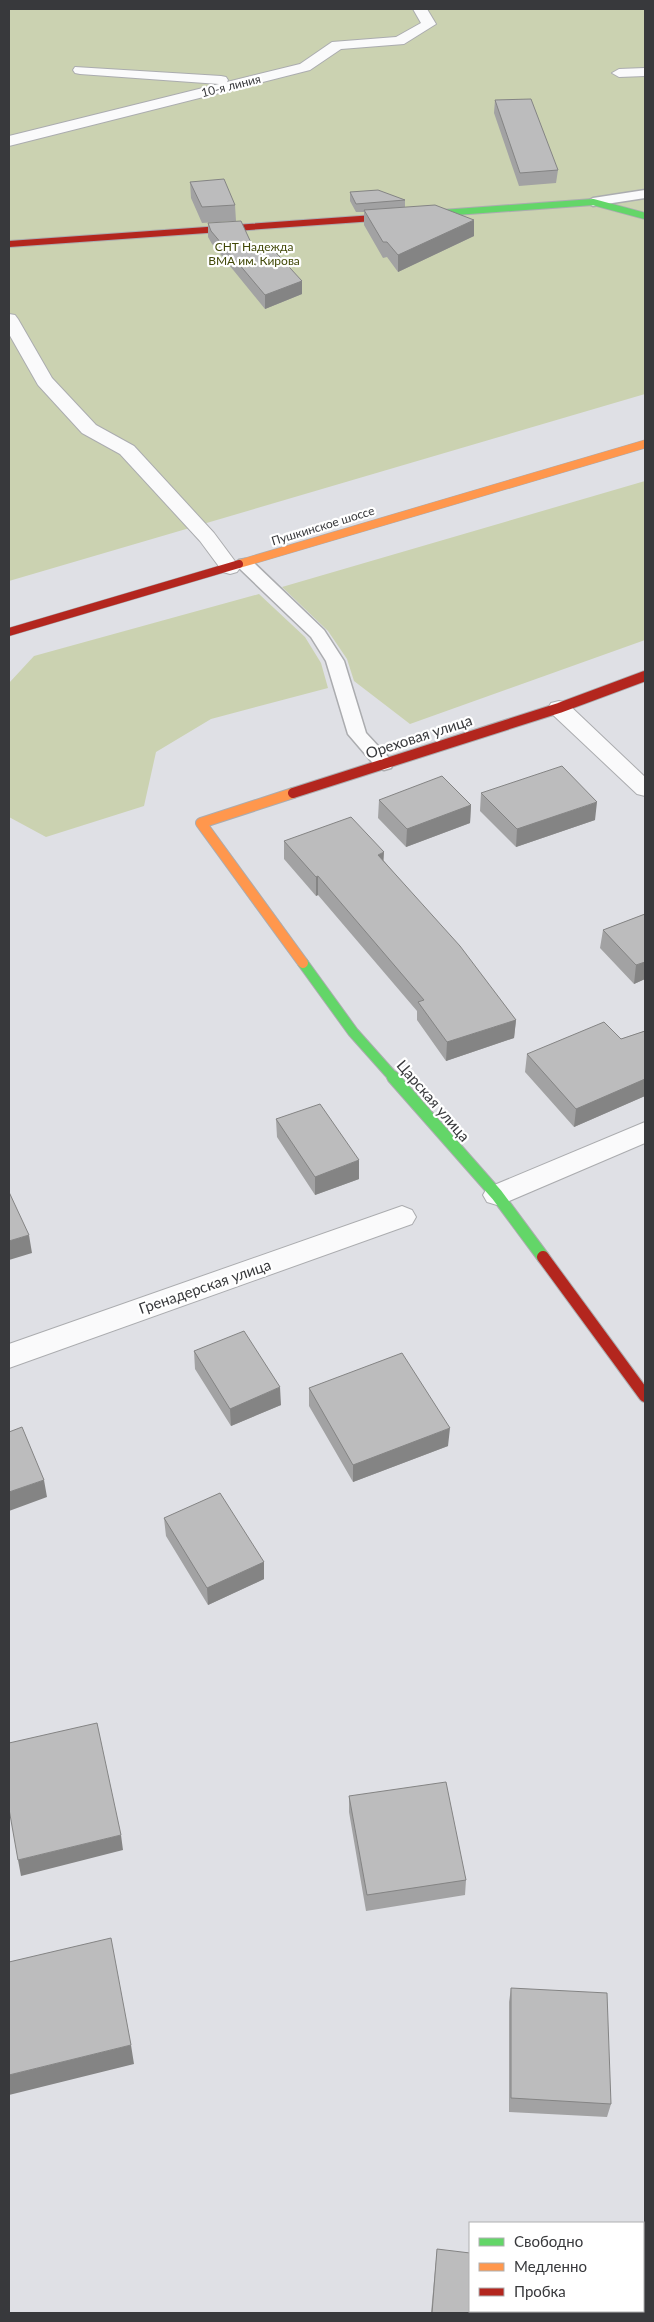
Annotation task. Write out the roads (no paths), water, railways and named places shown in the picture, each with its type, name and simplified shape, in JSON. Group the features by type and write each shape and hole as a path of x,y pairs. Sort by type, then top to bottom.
{"street":[{"name":"10-я линия","path":"9,141 305,67 338,45 399,41 428,24 420,9"},
{"path":"80,70 248,82"},
{"path":"619,73 645,72"},
{"path":"9,244 593,202 645,216"},
{"path":"9,319 44,381 89,429 127,450 207,537 237,566"},
{"name":"Пушкинское шоссе","path":"9,632 645,444"},
{"name":"Ореховая улица","path":"201,823 559,708 645,676"},
{"path":"559,708 645,789"},
{"name":"Царская улица","path":"201,823 353,1032 497,1195 600,1332 645,1396"},
{"path":"497,1195 645,1132"},
{"name":"Гренадерская улица","path":"9,1356 402,1217"}],"lane":[{"path":"593,202 645,194"},
{"path":"237,566 318,634 335,660 357,734 384,764"}],"park label":[{"name":"СНТ Надежда ВМА им. Кирова","path":"254,254"}]}
